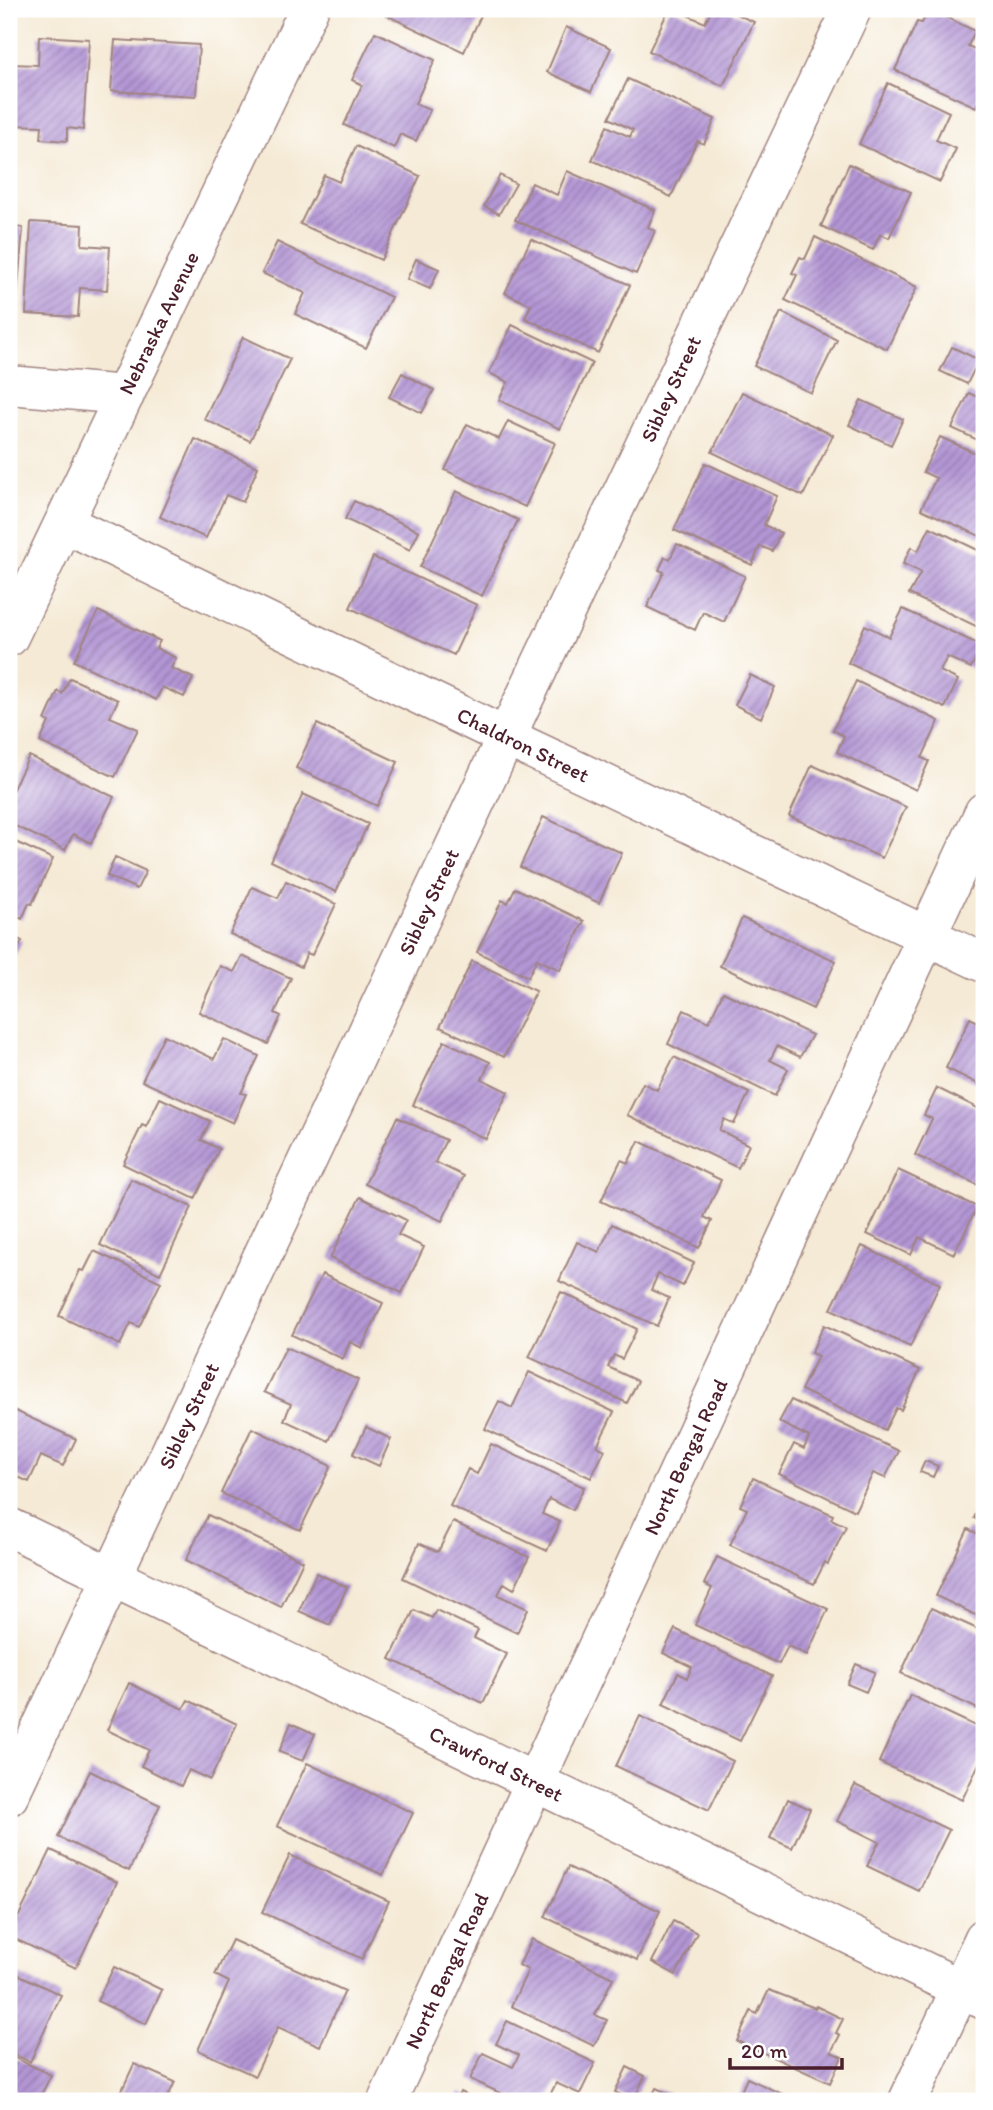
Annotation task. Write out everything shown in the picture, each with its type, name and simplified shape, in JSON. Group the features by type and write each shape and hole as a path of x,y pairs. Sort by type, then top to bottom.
{"street":[{"name":"Nebraska Avenue","path":"9,637 309,9"},
{"name":"Sibley Street","path":"9,1796 506,737 852,9"},
{"path":"9,385 125,395"},
{"name":"Chaldron Street","path":"64,523 506,737 984,963"},
{"name":"North Bengal Road","path":"387,2101 984,812"},
{"name":"Crawford Street","path":"9,1527 972,1994"},
{"path":"908,2101 972,1994 984,1938"}],"building":[{"path":"389,9 484,9 464,52 386,15"},
{"path":"669,9 705,23 712,9 725,9 754,22 723,86 649,51"},
{"path":"929,9 975,31 968,46 984,53 984,89 976,107 895,70 917,22 922,23"},
{"path":"966,9 984,9 984,17"},
{"path":"566,27 611,48 591,92 547,72"},
{"path":"375,32 435,60 415,104 430,110 416,141 400,134 394,148 344,125 362,85 352,80"},
{"path":"39,36 89,39 83,130 67,128 67,141 41,139 42,126 9,125 11,64 38,65"},
{"path":"115,40 199,45 196,96 111,91"},
{"path":"628,79 715,119 704,144 697,141 671,197 592,160 607,126 630,137 633,130 609,118"},
{"path":"888,83 949,112 936,140 956,149 940,182 859,144"},
{"path":"356,146 420,176 381,260 300,224 324,175 339,182"},
{"path":"849,164 911,192 889,238 880,234 873,250 821,226"},
{"path":"567,171 655,210 648,227 655,231 636,274 515,220 532,183 557,195"},
{"path":"500,175 516,184 499,214 484,206"},
{"path":"31,222 83,225 82,245 110,247 107,290 80,288 78,317 26,314"},
{"path":"9,226 23,228 17,299 9,298"},
{"path":"815,237 917,287 887,349 785,300 797,275 792,273 800,257 805,259"},
{"path":"531,239 630,285 598,353 525,318 531,305 505,293"},
{"path":"277,242 391,297 366,348 295,314 305,293 262,273"},
{"path":"416,259 439,269 430,289 407,279"},
{"path":"781,312 837,340 811,393 754,366"},
{"path":"512,325 592,363 560,429 499,400 508,382 489,373"},
{"path":"243,337 290,359 250,441 204,419"},
{"path":"952,347 979,360 967,384 940,371"},
{"path":"402,373 434,390 422,413 389,397"},
{"path":"742,392 833,435 803,496 712,452"},
{"path":"969,393 981,399 984,393 984,443 952,428"},
{"path":"861,400 903,419 891,445 849,425"},
{"path":"508,421 555,443 525,507 445,470 467,424 499,439"},
{"path":"940,437 984,457 984,538 921,509 936,478 923,472"},
{"path":"195,439 258,467 243,502 226,495 206,538 160,517"},
{"path":"705,463 777,496 764,525 781,533 772,551 760,546 752,565 674,530"},
{"path":"456,491 518,520 482,596 420,567"},
{"path":"354,501 419,531 410,550 345,519"},
{"path":"930,527 984,553 984,630 909,594 921,572 903,564 911,547 918,551"},
{"path":"677,544 745,576 724,622 703,612 695,630 647,607 664,572 659,570 665,557 670,559"},
{"path":"373,557 477,605 454,655 350,608"},
{"path":"903,609 982,646 971,668 947,657 940,671 958,680 945,708 848,663 865,625 889,637"},
{"path":"98,611 160,641 156,648 176,658 171,668 193,678 184,697 162,687 156,700 74,661"},
{"path":"750,675 775,687 761,718 735,705"},
{"path":"70,678 118,700 110,717 138,729 115,777 40,742 49,722 45,720 58,691 62,694"},
{"path":"856,681 939,721 922,758 929,761 916,790 837,752 844,736 833,730"},
{"path":"317,724 398,762 377,806 296,768"},
{"path":"29,756 114,797 91,843 73,834 65,850 9,823 9,797"},
{"path":"812,765 906,807 882,858 789,816"},
{"path":"303,794 368,824 336,892 271,861"},
{"path":"543,817 622,853 599,903 520,867"},
{"path":"9,839 53,859 22,919 9,913"},
{"path":"115,857 146,871 137,889 107,876"},
{"path":"286,881 336,904 312,955 307,953 301,967 230,934 252,887 278,898"},
{"path":"515,888 584,921 560,970 537,959 528,977 477,952 502,900 508,903"},
{"path":"742,918 836,961 813,1009 720,966"},
{"path":"9,935 22,941 9,968"},
{"path":"242,956 291,978 275,1013 281,1016 268,1044 199,1012 220,966 234,972"},
{"path":"472,961 536,991 504,1057 440,1027"},
{"path":"723,992 812,1035 800,1057 777,1046 770,1060 788,1069 775,1096 668,1044 684,1010 709,1022"},
{"path":"970,1018 984,1025 984,1087 946,1068"},
{"path":"164,1035 214,1059 224,1039 259,1056 241,1093 246,1094 233,1123 142,1081"},
{"path":"444,1041 490,1062 482,1079 508,1092 486,1139 413,1105"},
{"path":"674,1057 749,1093 734,1124 724,1119 719,1130 749,1145 738,1168 627,1115 643,1083 657,1090"},
{"path":"937,1088 984,1111 984,1188 915,1155 932,1119 924,1115"},
{"path":"160,1098 210,1121 201,1140 219,1149 195,1199 123,1164 142,1125 146,1127"},
{"path":"397,1117 446,1140 435,1162 464,1176 442,1221 365,1184"},
{"path":"639,1141 721,1180 704,1217 712,1221 699,1248 601,1201 621,1160 628,1163"},
{"path":"898,1170 977,1207 954,1254 919,1237 911,1255 867,1234"},
{"path":"131,1179 192,1207 160,1274 100,1245"},
{"path":"360,1197 406,1220 398,1235 424,1247 402,1293 330,1258"},
{"path":"612,1224 694,1263 683,1286 658,1274 651,1290 669,1298 657,1326 559,1281 577,1242 599,1252"},
{"path":"862,1246 940,1284 910,1347 831,1309"},
{"path":"94,1251 161,1282 139,1327 131,1323 120,1345 59,1316 80,1270 84,1271"},
{"path":"322,1274 383,1303 362,1348 350,1342 343,1359 292,1335"},
{"path":"561,1292 637,1329 622,1359 614,1355 608,1367 638,1381 627,1403 529,1357"},
{"path":"824,1325 920,1370 901,1410 896,1408 885,1430 801,1390 818,1356 811,1353"},
{"path":"286,1347 358,1380 329,1441 284,1420 291,1404 264,1392"},
{"path":"529,1372 614,1412 597,1446 605,1450 591,1478 485,1429 499,1401 512,1408"},
{"path":"791,1400 899,1451 885,1478 873,1473 855,1511 779,1474 794,1444 804,1449 809,1437 779,1422"},
{"path":"9,1408 76,1439 63,1466 41,1456 29,1482 9,1473"},
{"path":"366,1427 391,1439 379,1466 353,1454"},
{"path":"252,1428 331,1466 300,1530 221,1493"},
{"path":"491,1444 584,1487 573,1510 549,1499 542,1514 560,1522 547,1551 450,1506 468,1469 477,1474"},
{"path":"925,1461 938,1466 933,1477 920,1472"},
{"path":"753,1478 833,1515 831,1519 846,1526 828,1564 825,1562 814,1584 730,1545 747,1509 740,1506"},
{"path":"984,1496 984,1523 974,1518"},
{"path":"208,1515 303,1561 281,1607 186,1560"},
{"path":"453,1522 529,1557 514,1589 504,1583 498,1595 528,1609 517,1633 403,1578 419,1543 438,1552"},
{"path":"968,1529 984,1537 984,1619 936,1596"},
{"path":"717,1557 828,1609 807,1655 788,1646 779,1664 695,1625 712,1588 704,1584"},
{"path":"316,1573 347,1587 330,1625 299,1611"},
{"path":"931,1608 984,1632 984,1712 901,1673"},
{"path":"414,1610 432,1618 436,1610 478,1630 474,1638 507,1654 483,1703 390,1659"},
{"path":"675,1629 772,1676 740,1741 663,1704 678,1673 687,1678 692,1667 663,1653"},
{"path":"856,1664 875,1672 866,1692 847,1684"},
{"path":"129,1683 183,1709 188,1700 237,1724 210,1780 189,1770 181,1786 141,1766 149,1750 107,1730"},
{"path":"910,1695 984,1730 984,1753 962,1800 879,1762"},
{"path":"640,1716 733,1761 709,1810 616,1766"},
{"path":"291,1723 315,1734 303,1761 279,1752"},
{"path":"307,1763 413,1813 383,1875 277,1826"},
{"path":"90,1771 160,1805 129,1871 58,1837"},
{"path":"855,1785 949,1830 919,1891 867,1866 879,1842 837,1821"},
{"path":"788,1799 810,1809 792,1848 770,1838"},
{"path":"51,1850 117,1882 76,1968 9,1936"},
{"path":"290,1855 389,1901 362,1959 262,1912"},
{"path":"568,1867 660,1911 637,1960 545,1917"},
{"path":"673,1921 697,1933 676,1975 652,1962"},
{"path":"532,1939 613,1978 595,2015 607,2020 594,2046 511,2006 528,1970 519,1965"},
{"path":"232,1940 345,1991 320,2046 278,2027 255,2076 198,2050 229,1982 215,1975"},
{"path":"114,1967 162,1990 146,2024 97,2001"},
{"path":"9,1970 61,1995 30,2062 9,2052"},
{"path":"769,1990 815,2008 816,2006 843,2019 836,2033 840,2035 831,2052 842,2057 830,2083 737,2041 751,2011 757,2014"},
{"path":"507,2021 595,2063 580,2094 556,2083 547,2101 517,2101 470,2079 483,2053 513,2067 519,2055 496,2044"},
{"path":"9,2055 51,2075 38,2101 9,2101"},
{"path":"134,2064 175,2082 166,2101 117,2101"},
{"path":"627,2067 645,2076 633,2101 615,2092"},
{"path":"747,2078 797,2101 737,2101"},
{"path":"656,2088 685,2101 650,2101"},
{"path":"460,2092 478,2101 456,2101"}]}
